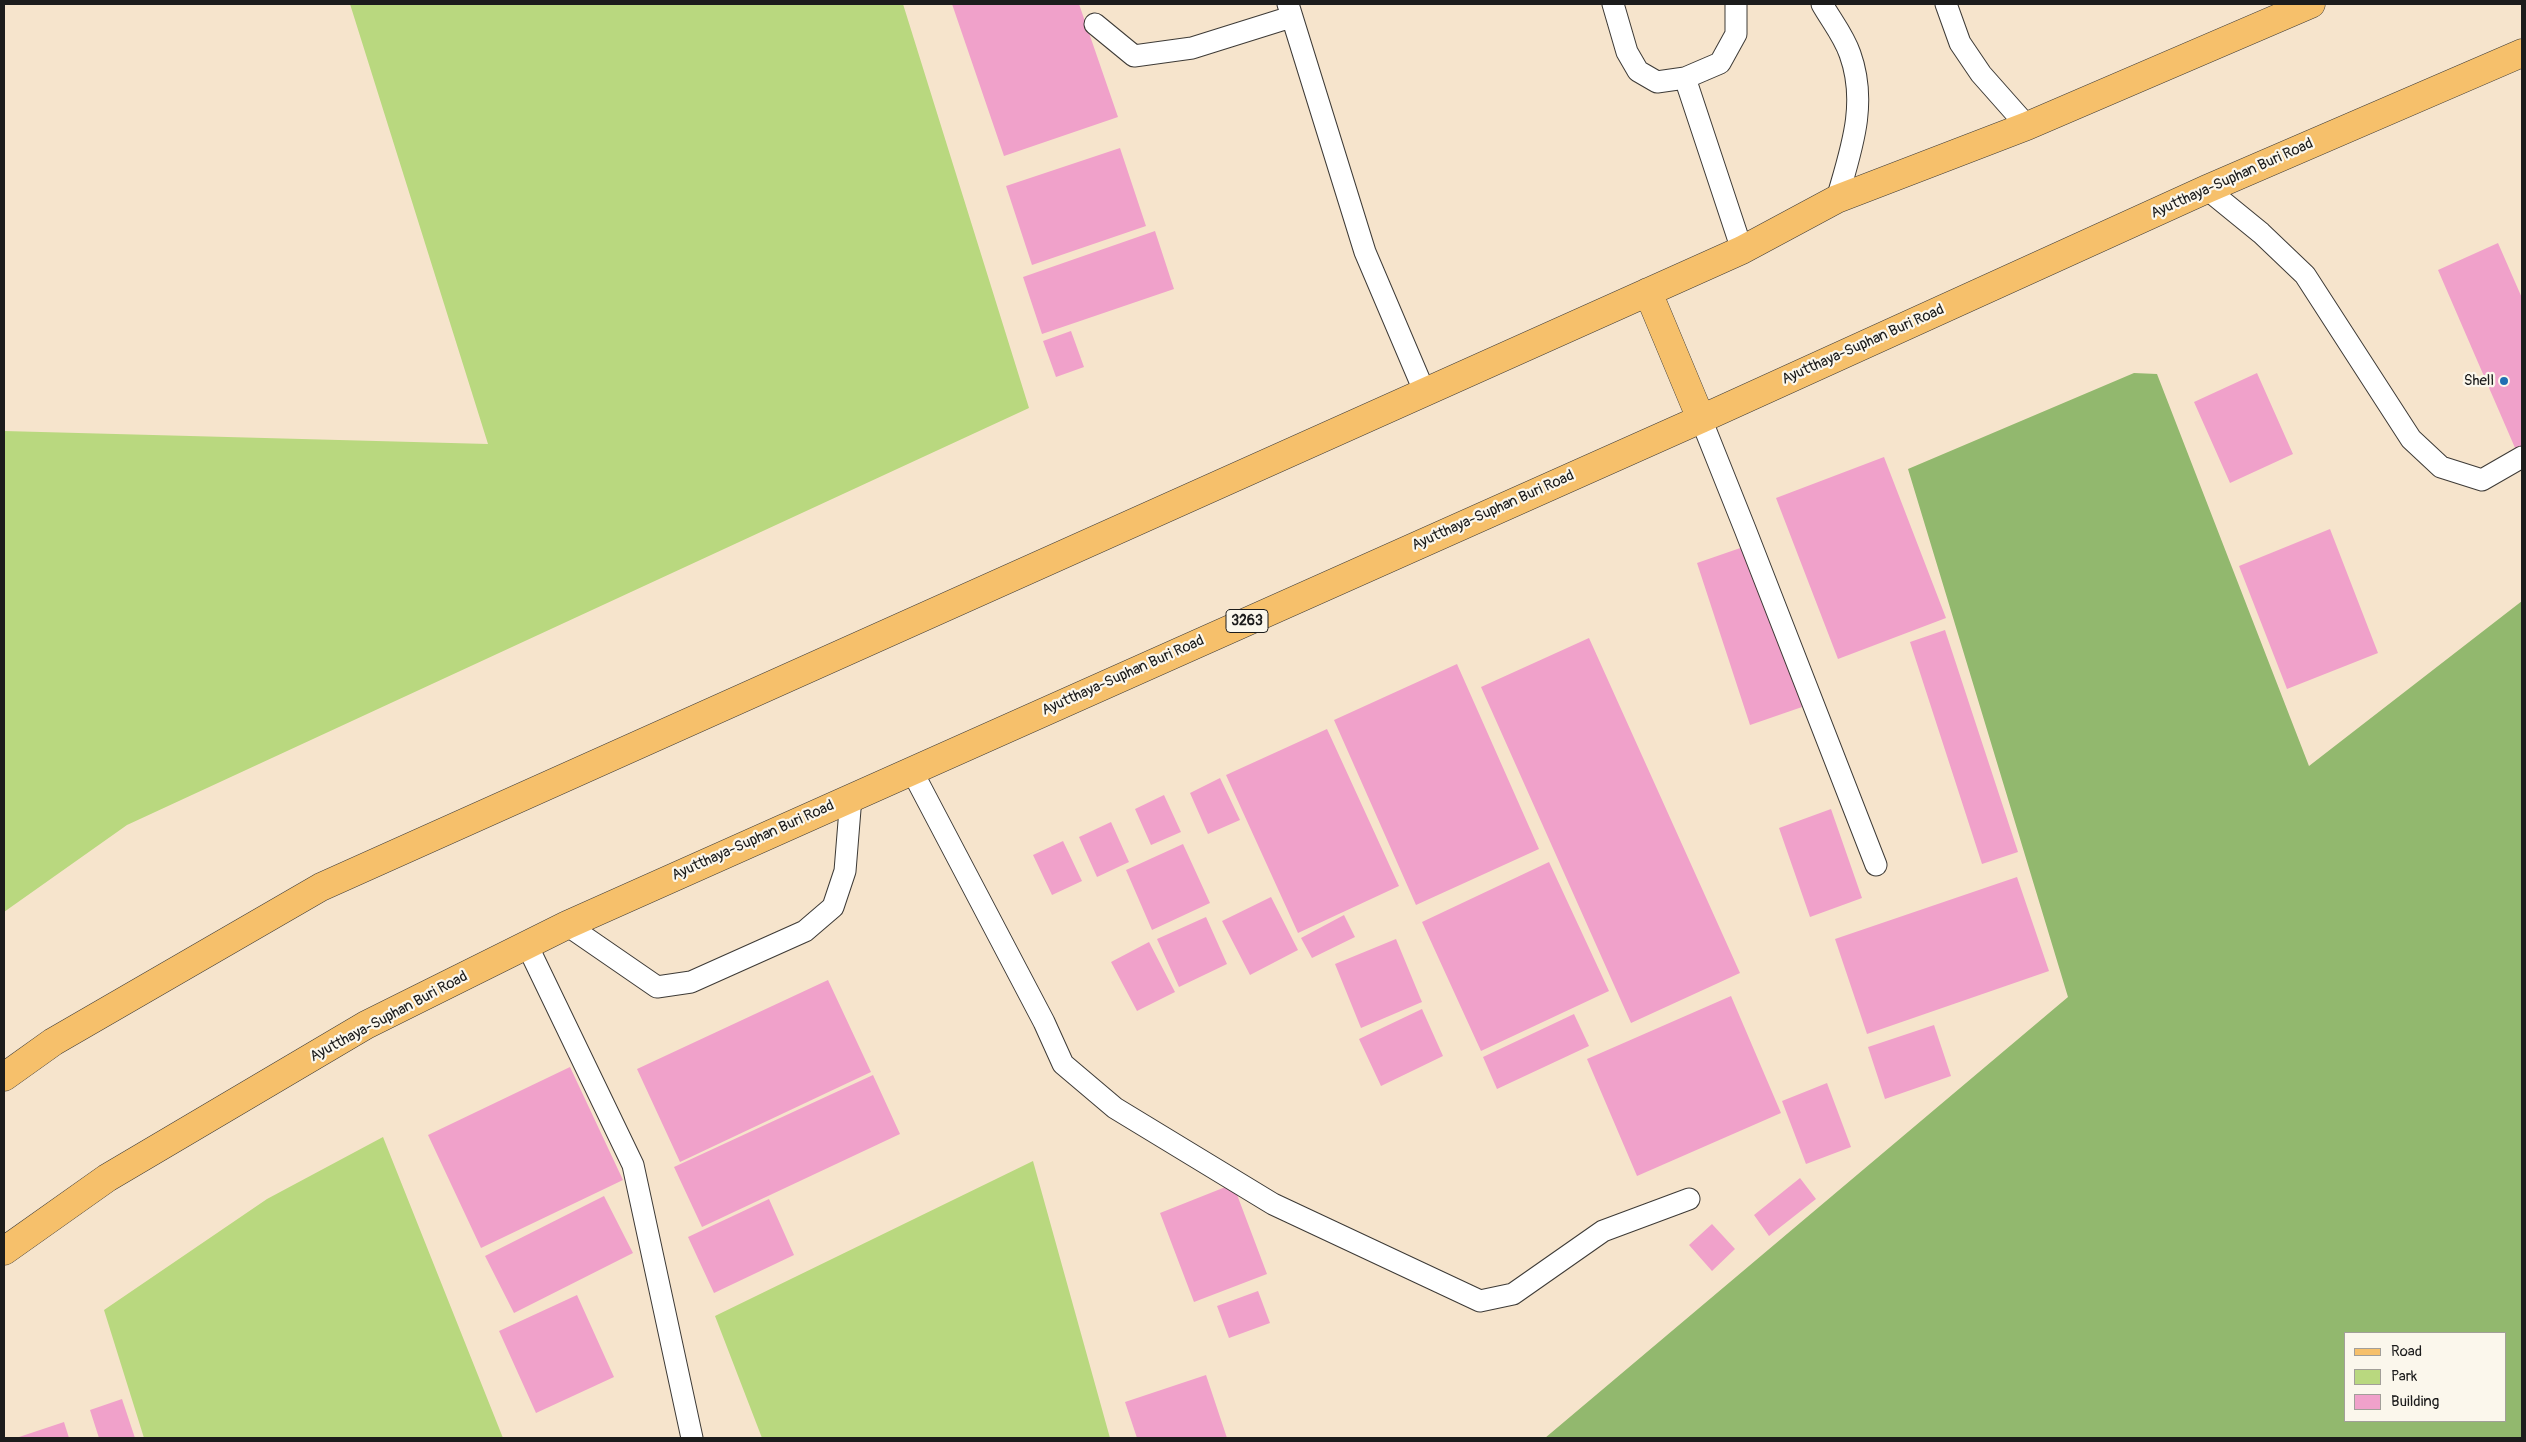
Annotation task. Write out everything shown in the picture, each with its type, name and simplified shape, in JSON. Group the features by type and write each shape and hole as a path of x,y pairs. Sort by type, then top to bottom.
{"main road":[{"path":"4,1077 53,1042 321,887 1742,250 1837,199 2027,126 2311,4"},
{"name":"Ayutthaya-Suphan Buri Road","path":"4,1251 108,1178 366,1025 567,925 1700,419 2207,189 2522,53"},
{"path":"1648,292 1700,419"}],"lane":[{"path":"1613,4 1627,52 1638,71 1657,82 1685,78 1720,63 1736,34 1736,4"},
{"path":"1822,4 1850,53 1859,92 1856,131 1837,199"},
{"path":"1946,4 1960,43 1981,74 2027,126"},
{"path":"1095,24 1134,56 1192,48 1289,11 1365,252 1425,393"},
{"path":"1685,78 1742,250"},
{"path":"2207,189 2261,233 2305,275 2410,440 2441,467 2482,480 2522,457"},
{"path":"1700,419 1746,528 1876,865"},
{"path":"912,770 1044,1022 1063,1064 1116,1108 1272,1204 1480,1302 1514,1294 1604,1231 1689,1200"},
{"path":"567,925 658,987 690,982 804,931 832,907 845,871 851,797"},
{"path":"527,945 633,1165 692,1438"}],"green space":[{"path":"350,4 903,4 1029,408 127,825 4,912 4,431 488,444"},
{"path":"2134,373 2157,374 2309,766 2522,601 2522,1438 1545,1438 2068,997 1908,469"},
{"path":"383,1137 503,1438 144,1438 104,1310 267,1199"},
{"path":"1033,1161 1110,1438 762,1438 715,1316"}],"building":[{"path":"952,4 1079,4 1118,117 1004,156"},
{"path":"1120,148 1146,226 1032,265 1006,186"},
{"path":"1155,231 1174,289 1042,334 1023,277"},
{"name":"Shell","path":"2498,243 2522,298 2522,464 2438,270"},
{"path":"1071,331 1084,367 1056,377 1043,341"},
{"path":"2257,373 2293,454 2230,483 2194,402"},
{"path":"1884,457 1946,618 1838,659 1776,498"},
{"path":"2330,529 2378,653 2287,689 2239,566"},
{"path":"1749,545 1802,707 1750,725 1697,563"},
{"path":"1945,630 2018,852 1982,864 1910,642"},
{"path":"1589,638 1740,973 1631,1023 1481,687"},
{"path":"1457,664 1539,849 1416,905 1334,720"},
{"path":"1327,729 1399,886 1298,933 1226,775"},
{"path":"1220,778 1240,820 1208,834 1190,793"},
{"path":"1164,795 1181,832 1151,845 1135,809"},
{"path":"1831,809 1862,898 1810,917 1779,828"},
{"path":"1111,822 1129,862 1097,877 1079,837"},
{"path":"1063,841 1082,881 1052,895 1033,855"},
{"path":"1183,844 1210,903 1152,930 1126,870"},
{"path":"1549,862 1609,991 1481,1051 1422,922"},
{"path":"2017,877 2049,971 1867,1034 1835,939"},
{"path":"1271,897 1298,950 1250,975 1222,921"},
{"path":"1344,915 1355,937 1312,958 1301,938"},
{"path":"1206,917 1227,964 1179,987 1157,939"},
{"path":"1396,939 1422,1002 1361,1028 1335,964"},
{"path":"1149,942 1175,992 1137,1011 1111,962"},
{"path":"828,980 871,1072 680,1162 637,1069"},
{"path":"1731,996 1781,1113 1637,1176 1587,1059"},
{"path":"1422,1009 1443,1056 1381,1086 1359,1039"},
{"path":"1574,1014 1589,1046 1497,1089 1483,1057"},
{"path":"1934,1025 1951,1076 1885,1099 1868,1047"},
{"path":"570,1067 623,1180 481,1248 428,1135"},
{"path":"873,1075 900,1134 702,1227 674,1167"},
{"path":"1827,1083 1851,1147 1806,1164 1782,1101"},
{"path":"1800,1178 1816,1199 1769,1236 1754,1215"},
{"path":"1233,1184 1267,1274 1194,1302 1160,1213"},
{"path":"604,1196 633,1253 514,1313 485,1256"},
{"path":"769,1199 794,1255 714,1293 688,1237"},
{"path":"1712,1224 1735,1249 1712,1271 1689,1245"},
{"path":"1258,1291 1270,1323 1229,1338 1217,1306"},
{"path":"577,1295 614,1377 536,1413 499,1331"},
{"path":"1206,1375 1227,1438 1137,1438 1125,1402"},
{"path":"122,1399 135,1438 99,1438 90,1410"},
{"path":"64,1422 69,1438 16,1438"}],"place":[{"name":"Shell","path":"2504,381"}]}
